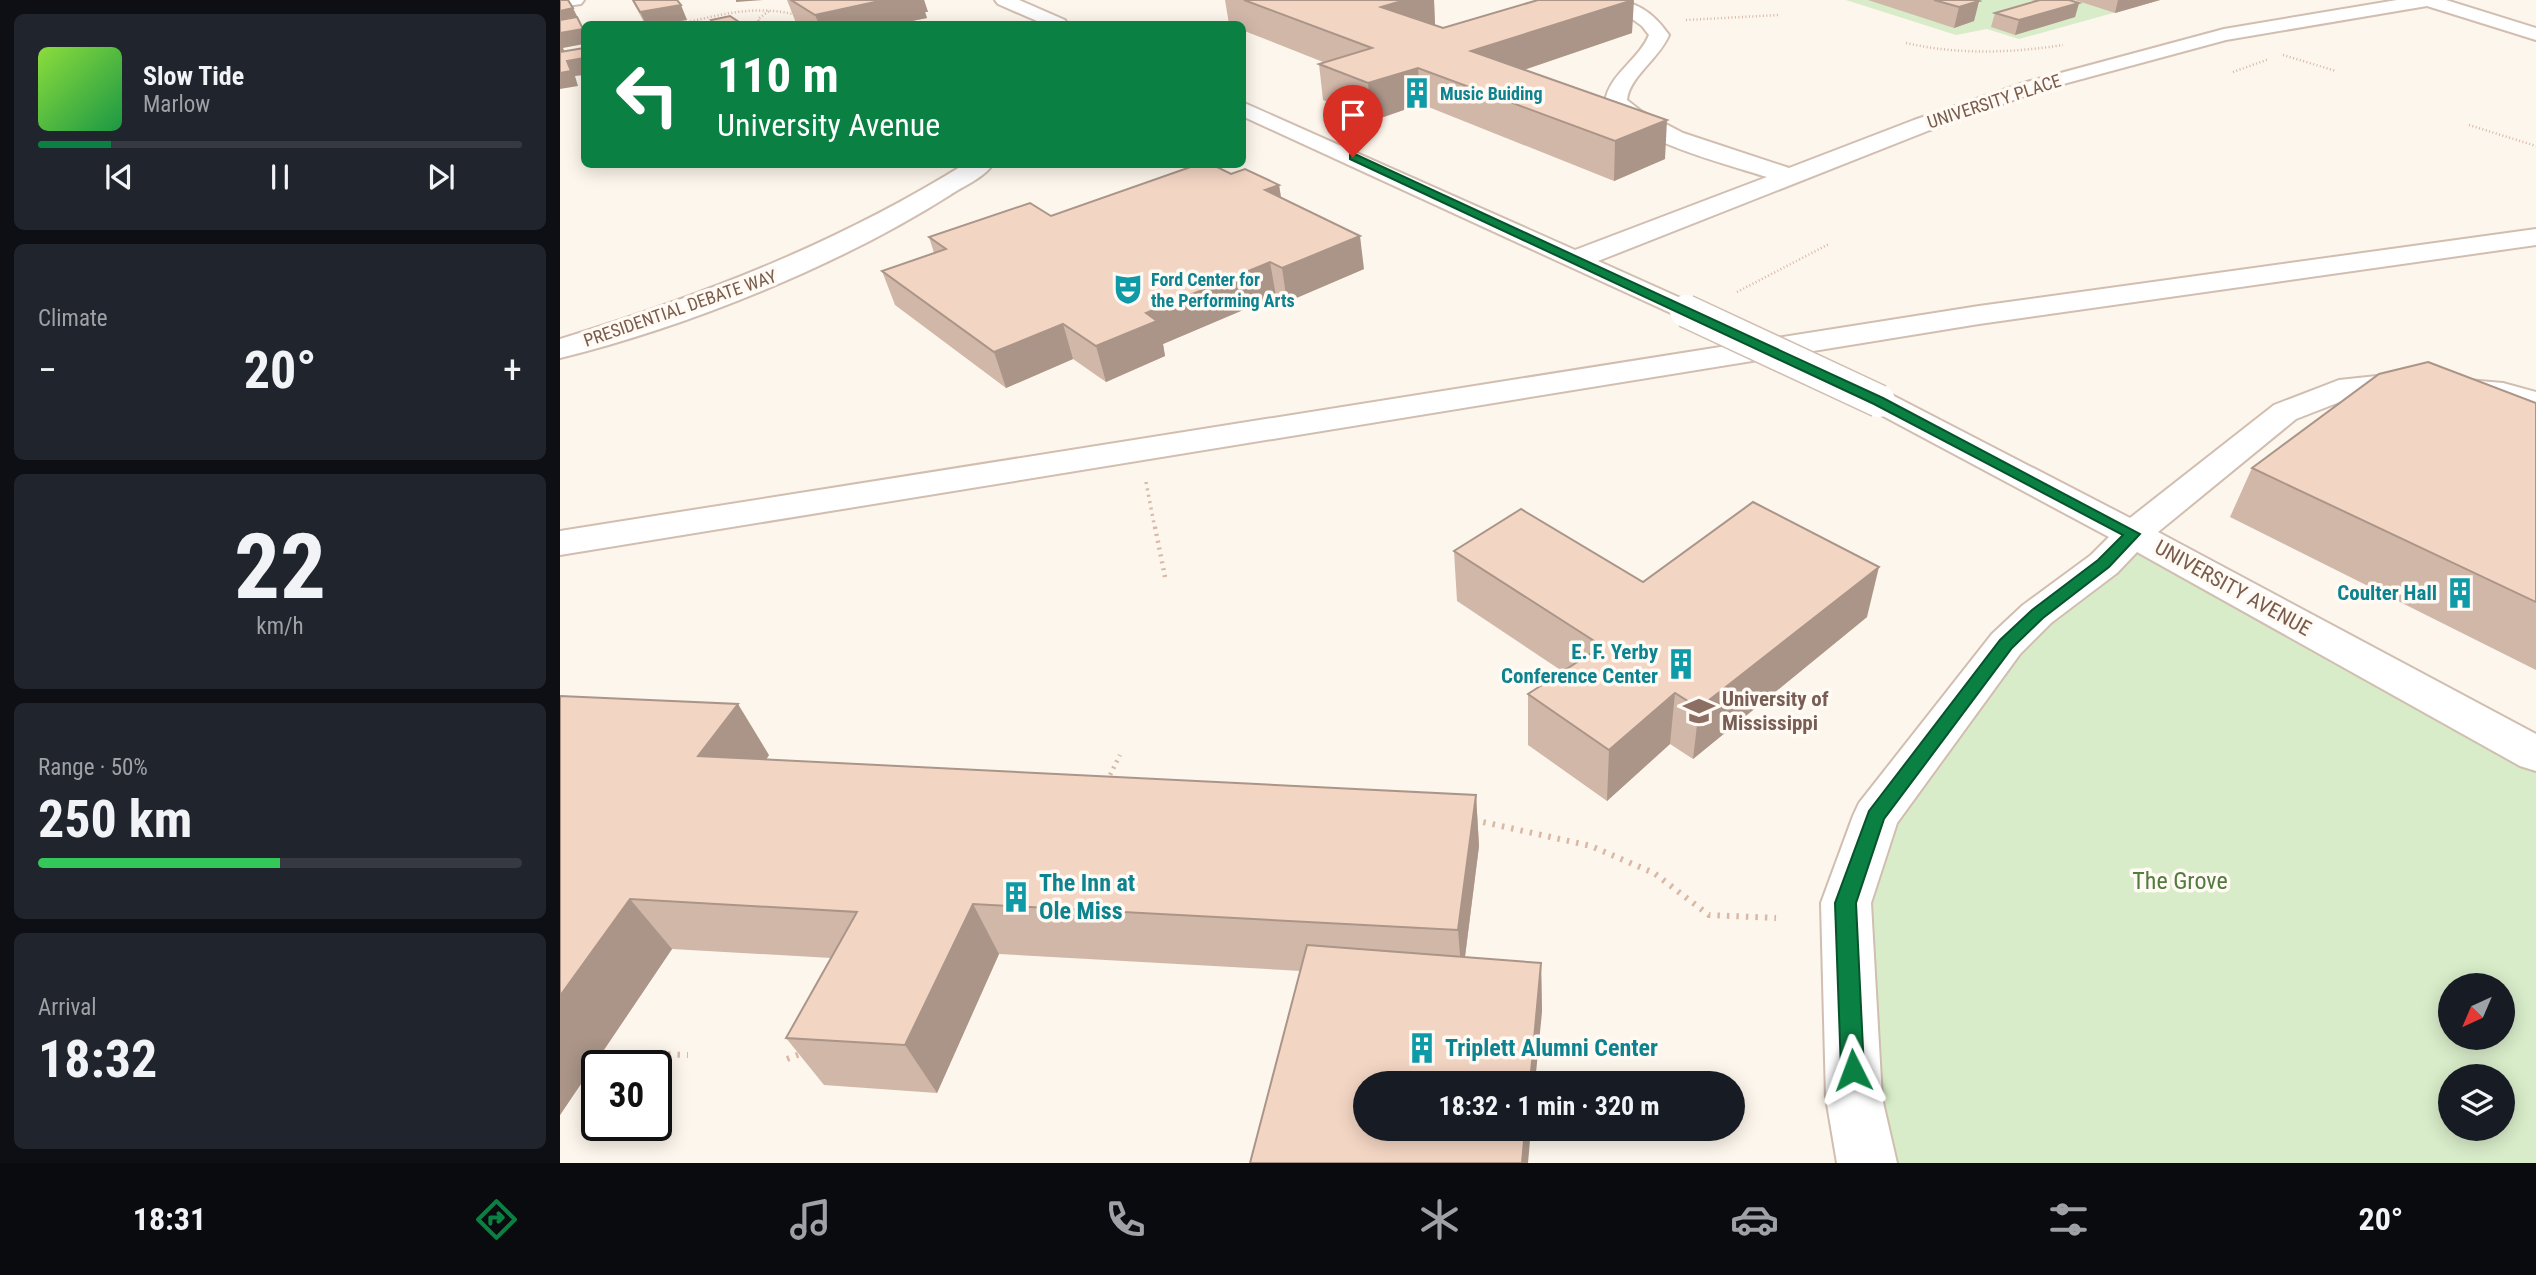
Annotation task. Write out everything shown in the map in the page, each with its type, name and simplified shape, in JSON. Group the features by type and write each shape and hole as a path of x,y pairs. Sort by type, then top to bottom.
{"street":[{"path":"560,2 575,0"},
{"path":"1004,0 1051,21"},
{"path":"1615,0 1650,22 1659,35 1655,49 1615,93 1616,102 1645,124 1675,137 1789,176"},
{"path":"2429,0 2536,34"},
{"name":"UNIVERSITY PLACE","path":"1575,260 2009,94 2129,58 2224,35 2429,0"},
{"name":"UNIVERSITY AVENUE","path":"1246,110 1879,401 2133,534 2536,754"},
{"name":"PRESIDENTIAL DEBATE WAY","path":"560,349 713,300 800,266 875,229 975,168"},
{"path":"560,543 1979,315 2536,237"},
{"path":"1867,1163 1854,1098 1846,903 1876,816 2006,644 2037,614 2104,564 2133,534 2285,412 2350,387 2396,383 2503,393 2536,402"}],"path":[{"path":"759,21 772,9"},
{"path":"694,21 772,9 796,15"},
{"path":"1650,22 1779,15"},
{"path":"1906,43 1936,51 1976,55 2071,44"},
{"path":"2281,54 2336,71"},
{"path":"2469,125 2536,146"},
{"path":"1732,295 1829,244"},
{"path":"1144,471 1165,577"},
{"path":"1104,787 1119,755"},
{"path":"1463,817 1591,845 1654,873 1709,915 1776,918"},
{"path":"787,1059 808,1051"},
{"path":"672,1054 688,1055"}],"green space":[{"path":"1846,0 2160,0 2019,39 1987,29 1956,35"},
{"name":"The Grove","path":"2133,534 2536,754 2536,1163 1867,1163 1854,1098 1876,816 2006,644"}],"building":[{"path":"560,0 568,0 573,8 560,11"},
{"path":"633,0 677,0 681,5 640,12"},
{"path":"791,0 884,0 815,15"},
{"path":"1244,0 1405,0 1381,7 1443,28 1538,0 1633,0 1471,51 1667,120 1615,141 1418,68 1368,83 1319,64 1372,48"},
{"path":"1934,0 1975,0 1979,1 1959,7"},
{"path":"2040,0 2069,0 2079,3 2019,20 1995,13"},
{"path":"730,16 738,21 712,21"},
{"path":"577,17 581,29 560,33 560,20"},
{"path":"581,48 581,59 567,61 571,71 560,73 560,52"},
{"name":"Ford Center for the Performing Arts","path":"1188,168 1219,168 1231,174 1245,169 1279,185 1265,190 1360,236 1282,268 1270,262 1146,313 1157,321 1096,346 1063,324 994,352 882,271 946,249 929,237 1030,203 1051,216"},
{"name":"Coulter Hall","path":"2428,362 2536,403 2536,602 2252,468 2379,374"},
{"path":"1753,502 1879,567 1699,708 1675,693 1609,750 1528,694 1602,646 1454,551 1521,509 1643,582"},
{"name":"The Inn at Ole Miss","path":"560,696 738,704 698,756 1476,795 1458,930 973,904 905,1045 786,1038 857,912 630,899 560,996"},
{"name":"Triplett Alumni Center","path":"1307,945 1541,963 1531,1071 1353,1071 1353,1141 1524,1141 1522,1163 1250,1163"}],"place":[{"name":"Music Buiding","path":"1417,93"},
{"name":"Ford Center for the Performing Arts","path":"1128,289"},
{"name":"Coulter Hall","path":"2460,593"},
{"name":"E. F. Yerby Conference Center","path":"1681,664"},
{"name":"University of Mississippi","path":"1699,711"},
{"name":"The Inn at Ole Miss","path":"1016,897"},
{"name":"Triplett Alumni Center","path":"1422,1048"}],"route":[{"path":"1353,157 1879,401 2133,534 2104,564 2037,614 2006,644 1876,816 1846,903 1853,1070"}]}
